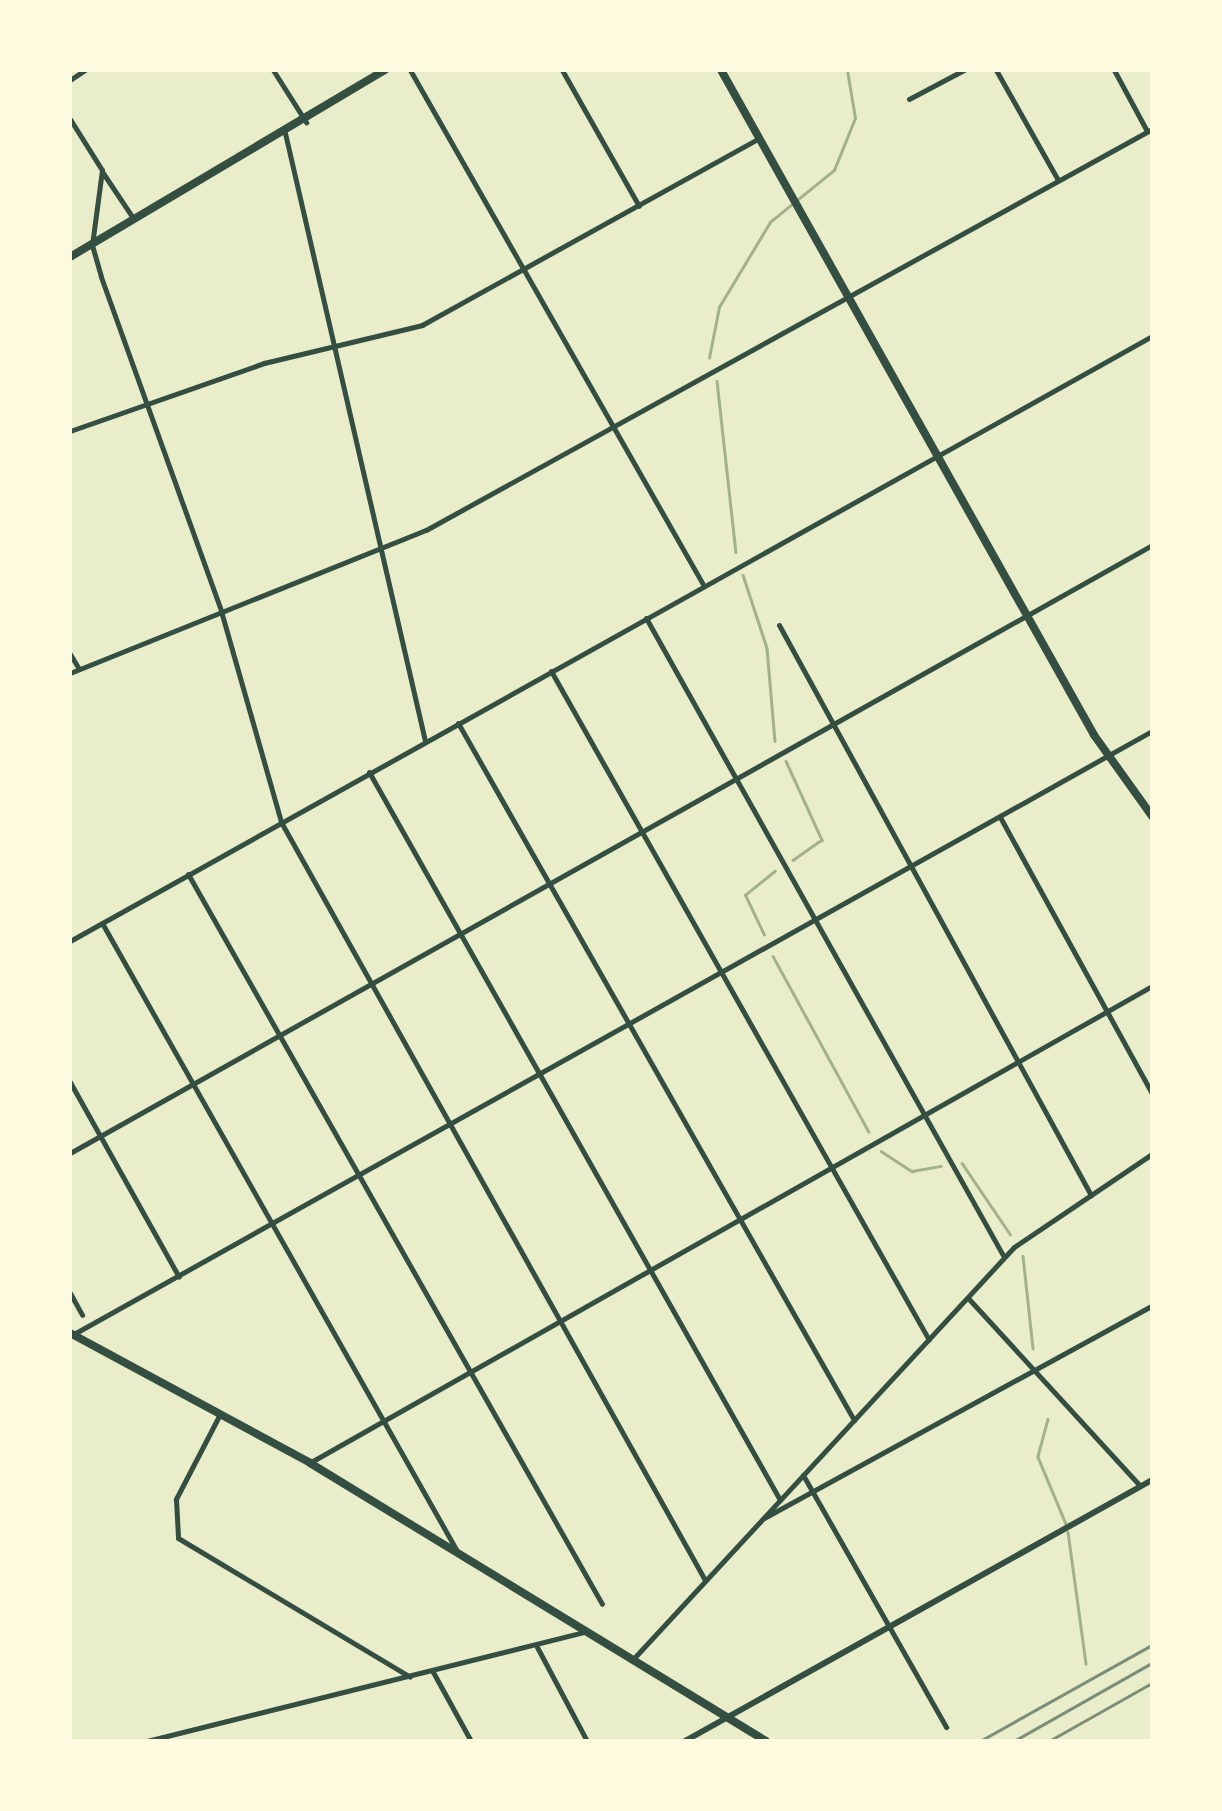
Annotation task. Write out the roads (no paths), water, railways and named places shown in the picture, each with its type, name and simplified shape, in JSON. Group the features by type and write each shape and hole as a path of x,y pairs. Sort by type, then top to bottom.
{"main road":[{"path":"70,257 306,122 385,70"},
{"path":"721,70 1027,616 1108,756 1152,816"},
{"path":"71,1334 310,1463 635,1657 766,1741"}],"street":[{"path":"70,80 85,70"},
{"path":"273,70 306,122"},
{"path":"410,70 704,586"},
{"path":"562,70 639,206"},
{"path":"909,99 964,70"},
{"path":"996,70 1058,180"},
{"path":"70,673 221,611 382,552 614,428 1150,130 1114,70"},
{"path":"70,120 134,220"},
{"path":"285,134 424,741"},
{"path":"70,431 334,346 422,325 759,138"},
{"path":"102,170 92,245 221,611 281,822 706,1580"},
{"path":"70,942 1152,336"},
{"path":"70,1154 1152,545"},
{"path":"646,618 1004,1257"},
{"path":"779,625 1014,1064 1091,1195"},
{"path":"70,654 78,669"},
{"path":"551,670 929,1340"},
{"path":"458,722 854,1420"},
{"path":"71,1334 630,1026 1152,731"},
{"path":"369,772 652,1267 780,1500"},
{"path":"1000,817 1152,1093"},
{"path":"188,874 602,1604"},
{"path":"102,924 457,1551"},
{"path":"310,1463 382,1418 1152,986"},
{"path":"70,1082 178,1276"},
{"path":"635,1657 1004,1257 1152,1154"},
{"path":"70,1293 82,1314"},
{"path":"968,1298 1140,1486"},
{"path":"761,1520 1152,1306"},
{"path":"220,1414 176,1499 178,1538 410,1677"},
{"path":"803,1475 946,1727"},
{"path":"685,1741 1152,1480"},
{"path":"146,1741 537,1647 589,1629"},
{"path":"537,1647 587,1741"},
{"path":"433,1672 470,1741"}],"waterway":[{"path":"709,358 719,307 770,222 834,170 855,118 847,70"},
{"path":"717,381 736,552"},
{"path":"743,575 767,648 775,741"},
{"path":"786,761 822,840 793,860"},
{"path":"764,935 745,895 775,871"},
{"path":"773,956 869,1132"},
{"path":"881,1151 912,1171 941,1166"},
{"path":"962,1163 1010,1234"},
{"path":"1023,1256 1033,1348"},
{"path":"1048,1419 1038,1457 1066,1524"},
{"path":"1068,1532 1086,1664"}],"railway":[{"path":"980,1741 1152,1645"},
{"path":"1014,1741 1152,1663"},
{"path":"1049,1741 1152,1683"}]}
